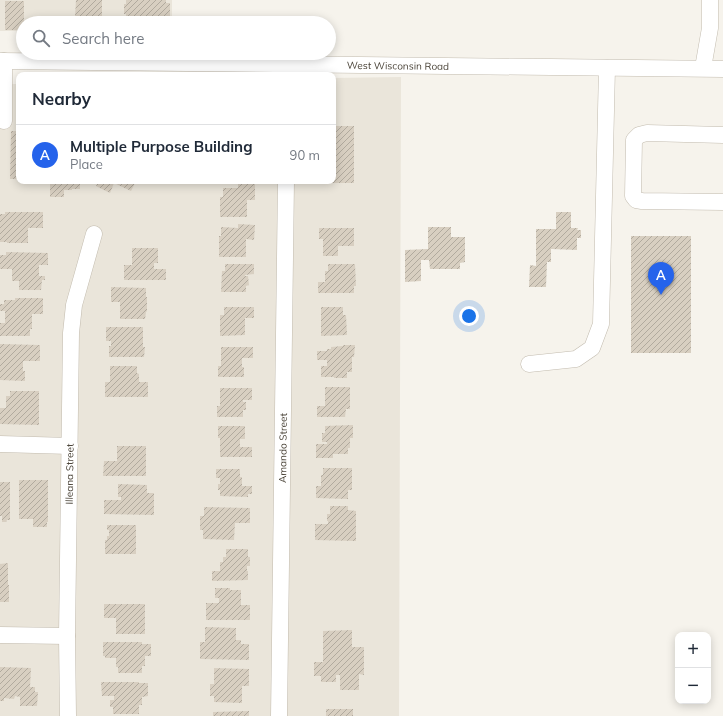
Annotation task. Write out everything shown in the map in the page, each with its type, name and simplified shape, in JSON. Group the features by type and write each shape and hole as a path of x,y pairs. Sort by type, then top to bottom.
{"street":[{"path":"703,68 710,28 710,0"},
{"path":"2,61 4,121"},
{"name":"West Wisconsin Road","path":"2,61 288,70 608,68 723,69"},
{"path":"529,364 576,359 592,348 601,324 608,68"},
{"path":"723,135 647,133 639,135 634,140 633,196 636,200 642,201 723,202"},
{"name":"Amando Street","path":"279,716 286,184"},
{"name":"Illeana Street","path":"68,716 67,636 71,333 74,305 94,234"},
{"path":"0,444 70,446"},
{"path":"0,635 67,636"}],"shaded area":[{"path":"0,0 172,0 172,16 16,16 16,31 0,31"},
{"path":"401,77 399,716 0,716 0,84 16,84 16,184 336,184 336,78"}],"building":[{"path":"76,0 102,0 102,16 75,16"},
{"path":"126,0 166,0 166,3 170,3 170,16 126,16 126,14 124,14 124,4 126,4"},
{"path":"5,1 24,1 24,16 16,16 16,30 5,30"},
{"path":"336,126 354,126 354,183 336,183"},
{"path":"11,131 16,131 16,179 10,179"},
{"path":"50,184 80,184 80,189 64,190 64,197 50,197"},
{"path":"97,184 114,184 110,193 96,186"},
{"path":"116,184 134,184 131,191"},
{"path":"238,184 255,184 255,200 247,200 247,217 220,217 220,197 223,197 223,188 238,188"},
{"path":"5,212 43,212 43,228 28,228 28,243 0,242 0,214 5,214"},
{"path":"556,212 571,212 571,228 578,228 577,230 581,230 581,238 577,238 577,250 551,249 551,262 547,262 546,287 529,287 530,265 536,266 536,229 556,229"},
{"path":"238,224 255,225 254,240 246,239 246,257 219,257 219,236 221,236 221,227 238,228"},
{"path":"428,227 451,227 451,237 465,237 465,262 460,263 460,269 430,269 429,260 421,260 421,281 405,282 405,250 428,249"},
{"path":"319,228 354,228 354,246 338,246 338,256 323,256 323,239 319,239"},
{"path":"631,236 691,236 691,353 631,353"},
{"path":"132,248 158,248 158,263 154,263 154,269 166,269 166,280 124,280 124,265 132,265"},
{"path":"6,252 48,253 48,265 39,265 39,276 45,276 45,280 42,280 41,290 19,290 19,281 12,281 12,269 0,269 0,255 6,255"},
{"path":"225,264 254,264 254,274 245,275 248,276 249,285 246,286 246,292 221,292 222,271 225,271"},
{"path":"328,264 355,264 356,286 354,286 354,293 318,293 318,282 325,282 325,271 328,271"},
{"path":"111,287 146,288 147,311 145,319 120,319 120,302 111,302"},
{"path":"15,298 43,298 43,314 32,314 32,329 30,329 30,336 0,336 0,323 5,323 5,311 0,311 0,304 4,304 4,300 15,300"},
{"path":"224,307 254,307 254,318 245,318 245,335 220,336 220,315 224,315"},
{"path":"321,307 343,307 343,315 346,315 347,335 321,336"},
{"path":"106,327 143,327 143,347 145,347 144,357 109,357 109,346 111,346 111,341 106,341"},
{"path":"0,344 40,345 40,361 23,361 25,381 0,380"},
{"path":"355,345 354,357 352,357 352,372 347,372 347,378 321,377 321,366 327,366 327,360 317,360 317,351 327,351 327,349 331,349 331,347"},
{"path":"221,347 253,347 253,358 242,358 244,377 218,377 218,366 221,366"},
{"path":"110,366 137,366 139,382 148,382 148,397 105,397 105,382 110,382"},
{"path":"325,387 350,387 350,409 346,409 345,417 317,417 317,406 325,406"},
{"path":"220,388 252,388 252,400 243,400 243,402 246,402 246,410 243,410 243,417 217,417 217,406 220,406"},
{"path":"10,391 39,391 39,425 0,424 0,408 6,408 6,396 10,396"},
{"path":"353,425 353,438 350,438 350,448 348,448 348,454 333,454 333,458 316,458 316,444 327,444 327,442 322,442 322,433 325,433 325,426"},
{"path":"218,426 245,426 245,439 240,439 240,447 252,447 252,457 220,457 220,438 218,438"},
{"path":"117,446 146,446 146,476 103,476 104,461 117,461"},
{"path":"323,468 352,468 352,490 348,490 348,499 316,498 316,486 321,486 321,475 323,475"},
{"path":"216,469 240,469 242,486 252,486 252,494 248,494 248,497 220,496 218,484 220,484 220,478 216,478"},
{"path":"19,480 48,480 47,527 33,527 33,519 19,519"},
{"path":"0,482 10,482 10,520 7,520 6,522 2,522 2,516 0,516"},
{"path":"118,484 147,485 147,493 154,493 154,515 104,514 104,500 121,500 121,497 118,497"},
{"path":"330,506 348,506 348,510 356,511 356,541 315,540 315,524 328,524 327,514 330,514"},
{"path":"204,507 250,508 250,523 235,523 234,540 203,539 203,530 200,530 200,516 204,516"},
{"path":"107,525 136,525 136,554 105,554 105,540 107,540 107,536 109,536"},
{"path":"226,549 248,549 250,566 247,566 248,580 212,581 212,571 220,571 220,562 223,562 223,557 226,557"},
{"path":"8,563 9,602 0,602 0,564"},
{"path":"215,588 241,590 241,605 250,605 250,620 206,620 206,603 219,603 219,598 215,598"},
{"path":"104,604 145,604 145,634 116,634 116,618 104,618"},
{"path":"205,627 236,628 236,640 241,640 241,644 249,644 249,660 200,659 200,642 205,642"},
{"path":"352,630 352,647 364,647 364,675 359,674 359,690 340,690 340,675 336,675 336,682 321,682 321,676 314,676 314,662 323,662 323,631"},
{"path":"103,642 142,642 142,644 151,644 151,656 145,656 145,666 142,666 142,673 118,673 116,658 105,658 105,656 103,656"},
{"path":"0,667 31,668 30,687 35,687 35,692 38,692 37,706 20,706 20,697 15,696 14,699 4,698 4,701 0,701"},
{"path":"214,668 249,669 249,686 242,686 242,703 214,702 214,696 210,696 210,684 214,684"},
{"path":"101,682 148,683 148,696 142,697 142,705 139,705 139,714 113,714 113,707 110,707 110,700 114,700 114,696 102,696"},
{"path":"326,709 353,709 353,716 326,716"},
{"path":"249,711 249,716 213,716 213,712"}],"place":[{"name":"Multiple Purpose Building","path":"661,295"}]}
